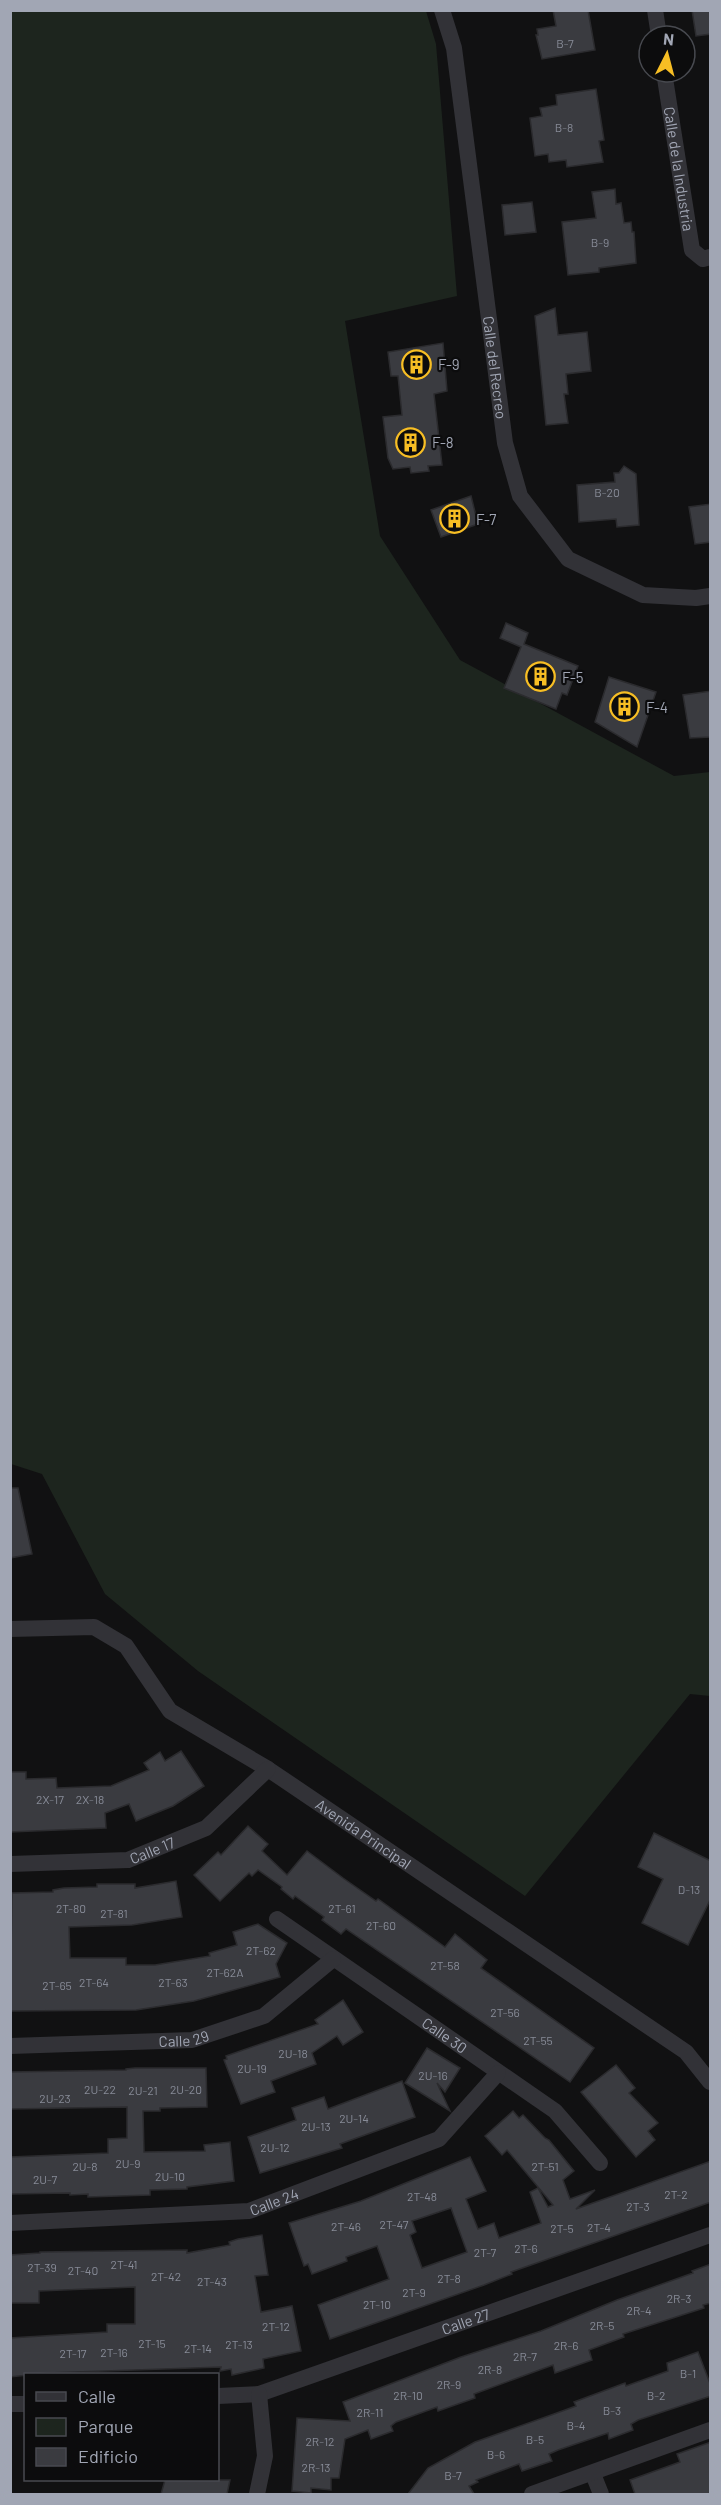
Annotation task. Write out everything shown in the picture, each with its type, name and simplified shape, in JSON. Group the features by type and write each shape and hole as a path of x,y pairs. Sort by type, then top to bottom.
{"street":[{"name":"Calle del Recreo","path":"442,10 454,48 504,444 520,496 568,559 643,595 696,598 711,596"},
{"name":"Calle de la Industria","path":"666,84 692,250 707,258"},
{"name":"Avenida Principal","path":"10,1629 94,1627 126,1646 170,1711 268,1769 686,2052 711,2082"},
{"name":"Calle 17","path":"10,1864 128,1860 206,1828 268,1769"},
{"name":"Calle 30","path":"277,1919 555,2111 600,2163"},
{"name":"Calle 29","path":"10,2046 192,2040 264,2016 333,1959"},
{"name":"Calle 24","path":"10,2223 249,2211 440,2139 498,2073"},
{"name":"Calle 27","path":"219,2396 259,2394 711,2235"},
{"path":"258,2494 265,2456 259,2394"},
{"path":"532,2494 711,2430"},
{"path":"593,2474 601,2494"}],"green space":[{"path":"11,11 426,11 436,44 457,296 345,321 380,536 460,660 674,776 710,772 710,1696 690,1694 525,1896 198,1671 105,1594 42,1474 11,1464"}],"building":[{"path":"553,10 588,10 595,50 542,59 536,35 538,35 537,29 556,26"},
{"path":"692,10 711,10 711,34 697,36 697,24 694,24"},
{"path":"596,89 604,140 599,141 603,162 567,167 566,160 549,162 548,154 535,156 530,118 542,116 540,108 557,105 556,95"},
{"path":"615,189 616,204 621,203 624,223 631,222 632,232 634,232 636,263 599,268 599,272 568,275 562,222 596,218 592,192"},
{"path":"532,202 536,232 505,235 502,205"},
{"path":"555,308 558,335 587,332 591,371 566,374 568,394 564,394 568,423 546,425 535,316"},
{"path":"443,343 447,391 434,394 442,465 428,466 429,471 411,473 410,467 393,469 388,458 383,417 402,415 398,376 391,376 388,352"},
{"path":"624,466 636,474 639,525 617,527 616,519 579,522 577,485 615,482 614,473 619,473"},
{"name":"F-7","path":"471,496 478,524 441,537 431,510"},
{"path":"711,504 711,542 695,544 689,507"},
{"name":"F-5","path":"506,623 528,633 524,644 578,666 567,695 562,693 556,709 504,688 521,647 500,638"},
{"name":"F-4","path":"609,677 656,692 637,747 595,722"},
{"path":"711,691 711,737 690,738 683,695"},
{"path":"10,1488 18,1488 32,1554 10,1558"},
{"path":"181,1751 204,1786 173,1806 136,1821 129,1804 105,1813 106,1828 10,1832 10,1772 26,1772 26,1779 56,1778 57,1788 111,1786 149,1770 144,1763 160,1752 165,1761"},
{"path":"248,1826 268,1844 262,1851 287,1875 307,1851 445,1947 455,1934 487,1960 481,1968 594,2048 570,2082 346,1929 341,1934 322,1920 324,1917 295,1896 293,1899 281,1889 282,1887 258,1870 252,1876 249,1873 220,1901 194,1875 218,1852 221,1855"},
{"path":"654,1833 711,1861 711,1898 688,1945 642,1923 663,1879 638,1867"},
{"path":"176,1881 182,1917 132,1925 69,1927 70,1958 126,1958 126,1965 155,1965 210,1956 209,1953 237,1945 233,1932 258,1924 287,1943 276,1964 280,1977 194,2001 136,2010 10,2011 12,1893 53,1892 53,1890 64,1888 97,1887 97,1884 135,1884 135,1888"},
{"path":"343,2000 363,2032 343,2045 337,2036 312,2053 316,2064 271,2081 275,2092 241,2104 224,2060 227,2059 226,2056 318,2024 315,2020"},
{"path":"427,2048 460,2068 445,2092 437,2083 450,2111 405,2083"},
{"path":"616,2065 635,2088 629,2093 658,2123 648,2131 655,2140 636,2157 581,2092"},
{"path":"206,2068 207,2107 160,2108 160,2111 143,2111 144,2152 205,2151 204,2145 230,2142 234,2181 187,2187 187,2189 150,2190 150,2195 88,2197 88,2194 70,2195 70,2193 10,2194 10,2157 108,2153 108,2139 127,2138 127,2107 10,2109 10,2072"},
{"path":"402,2081 415,2117 340,2144 342,2148 260,2173 248,2137 296,2120 292,2108 324,2097 328,2109"},
{"path":"513,2111 519,2118 523,2115 549,2140 574,2171 563,2180 570,2199 595,2190 576,2209 711,2161 711,2202 511,2272 512,2274 484,2285 330,2339 318,2305 389,2279 377,2246 346,2257 347,2261 312,2274 308,2264 304,2266 289,2223 361,2201 470,2157 486,2191 466,2199 478,2229 494,2223 499,2238 541,2223 530,2192 538,2188 548,2207 553,2205 507,2150 502,2155 485,2136","holes":["451,2208 467,2252 422,2268 410,2235 416,2232 412,2221"]},
{"path":"262,2235 268,2275 255,2276 261,2312 292,2306 301,2351 263,2359 264,2368 232,2375 231,2369 220,2371 221,2367 24,2373 24,2375 10,2377 10,2338 107,2332 107,2324 135,2324 135,2287 39,2291 39,2303 10,2303 10,2255 40,2252 187,2250 187,2253 230,2245 229,2242"},
{"path":"711,2264 711,2303 703,2305 704,2308 623,2334 624,2337 589,2350 592,2360 555,2373 553,2365 474,2394 475,2398 438,2411 437,2407 396,2422 391,2426 393,2431 371,2439 368,2430 345,2439 339,2478 331,2478 331,2490 311,2488 311,2493 292,2491 297,2418 350,2421 343,2402 461,2357 541,2331"},
{"path":"698,2352 711,2386 711,2396 638,2420 631,2424 633,2430 609,2439 608,2433 558,2450 549,2454 552,2461 522,2471 519,2464 476,2480 478,2482 469,2486 474,2494 408,2494 428,2468 475,2442 576,2406 574,2402 625,2383 626,2386 668,2371 667,2363"},
{"path":"711,2442 711,2494 635,2494 630,2480 680,2462 677,2454"},
{"path":"230,2480 227,2494 161,2494 165,2481"}],"place":[{"name":"F-9","path":"417,364"},
{"name":"F-8","path":"411,442"},
{"name":"F-7","path":"455,519"},
{"name":"F-5","path":"541,677"},
{"name":"F-4","path":"625,707"}]}
